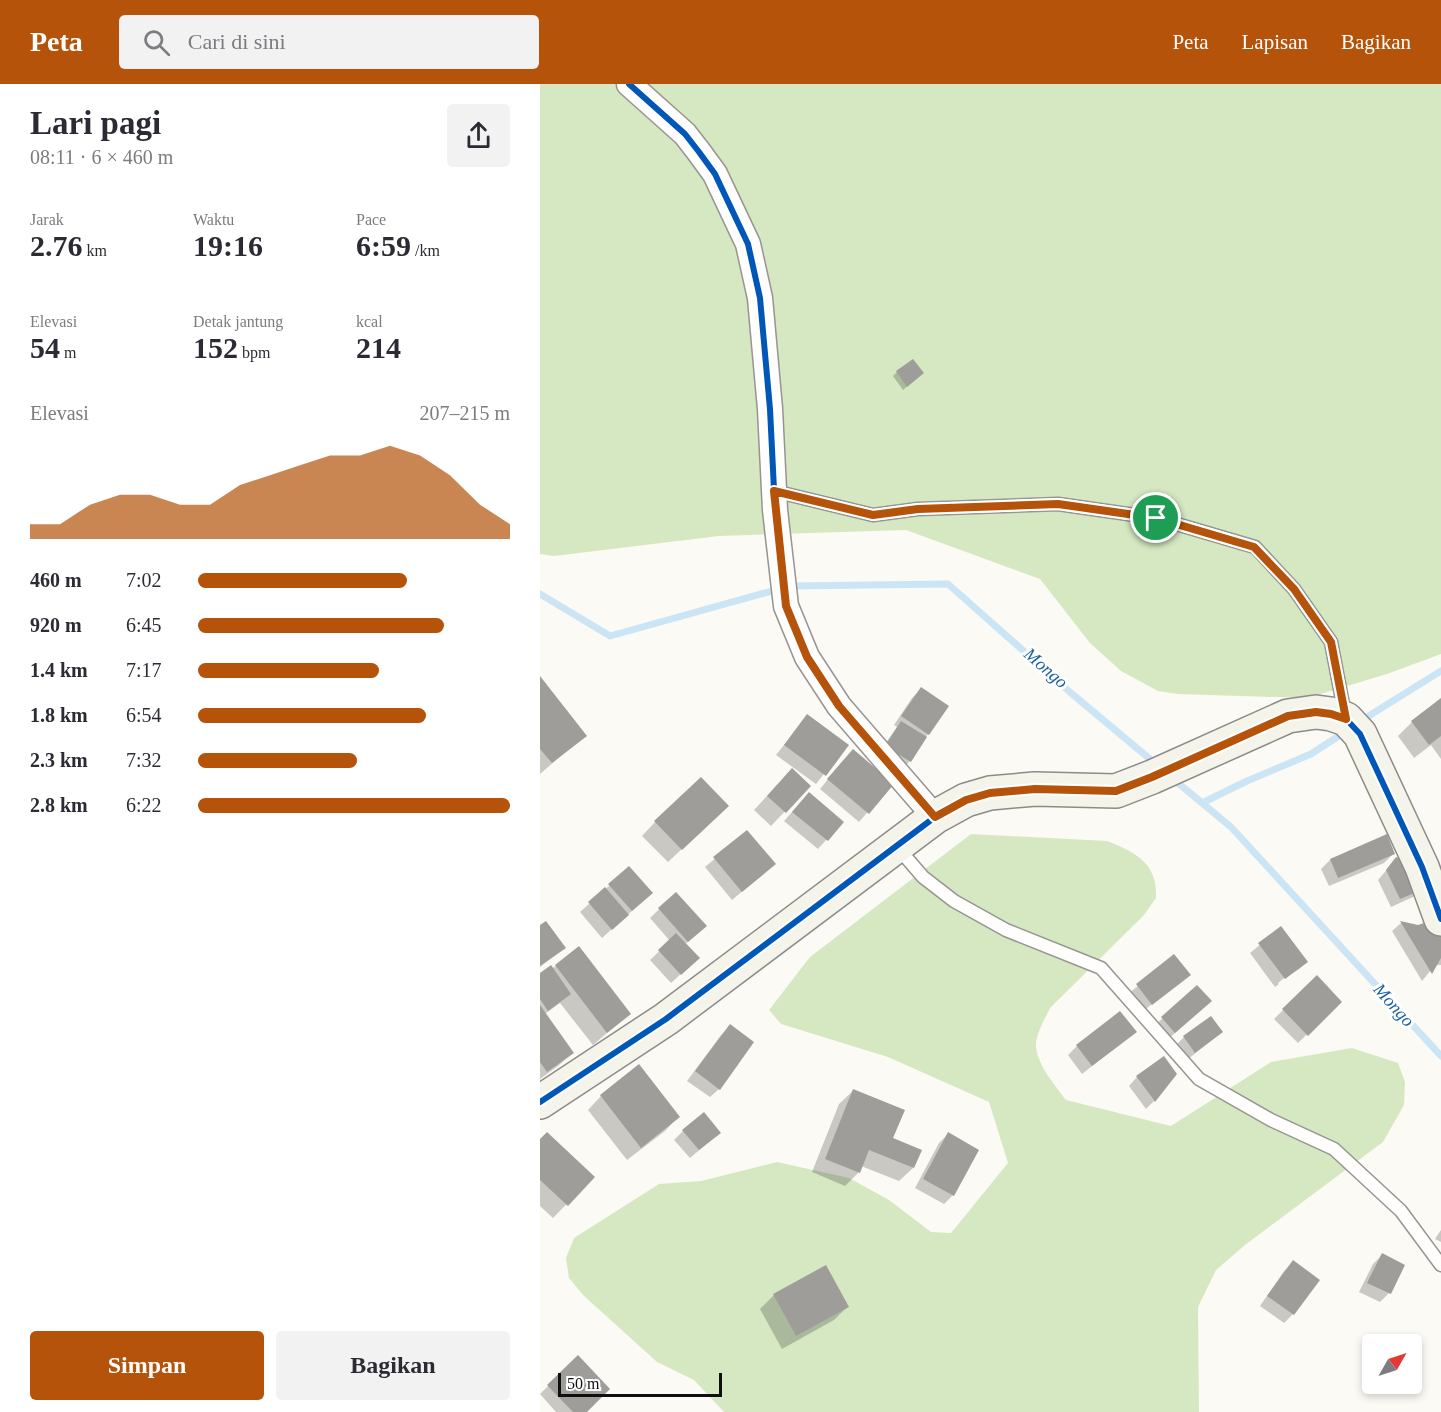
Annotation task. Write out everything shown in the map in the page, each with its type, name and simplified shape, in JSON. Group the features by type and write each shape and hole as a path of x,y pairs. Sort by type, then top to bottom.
{"street":[{"path":"629,84 668,118 699,152 715,174 748,244 760,298 775,500 786,606 807,657 839,706 935,817"},
{"path":"542,1096 666,1019 935,817 966,800 990,793 1035,789 1116,791 1288,716 1316,712 1331,714 1352,725 1422,867 1441,919"}],"lane":[{"path":"775,500 873,515 918,509 1058,504 1156,518 1254,547 1294,589 1331,642 1352,725"},
{"path":"897,846 923,877 954,901 1006,930 1101,968 1199,1079 1271,1120 1334,1149 1401,1211 1441,1264"}],"green space":[{"path":"540,84 1441,84 1441,654 1387,674 1307,698 1178,694 1158,691 1121,671 1090,643 1040,579 906,530 719,536 554,556 540,554"},
{"path":"971,834 1107,841 1142,860 1154,879 1156,898 1144,915 1050,1008 1039,1032 1036,1042 1037,1054 1048,1075 1066,1100 1171,1126 1271,1062 1352,1048 1398,1063 1405,1082 1404,1105 1383,1142 1245,1245 1216,1270 1198,1307 1199,1412 724,1412 694,1380 657,1362 583,1295 569,1278 566,1258 574,1238 659,1184 701,1181 777,1162 849,1178 889,1200 931,1232 951,1233 1008,1163 989,1102 888,1057 781,1024 769,1010 810,957"}],"building":[{"path":"913,359 924,373 907,387 896,371"},
{"path":"540,676 587,736 552,763 540,749"},
{"path":"921,687 949,706 929,735 901,716"},
{"path":"1441,698 1441,736 1429,745 1411,721"},
{"path":"807,714 849,745 826,776 784,745"},
{"path":"901,721 927,737 911,762 885,746"},
{"path":"853,749 894,784 869,814 827,779"},
{"path":"792,768 811,786 786,813 767,796"},
{"path":"701,777 729,806 682,850 654,821"},
{"path":"809,792 844,822 828,841 792,812"},
{"path":"747,830 776,864 742,892 713,857"},
{"path":"1387,834 1395,854 1338,878 1330,859"},
{"path":"1396,857 1411,862 1424,889 1400,899 1386,870"},
{"path":"629,866 653,893 632,911 608,884"},
{"path":"605,887 629,915 612,930 588,902"},
{"path":"676,892 707,926 688,942 658,908"},
{"path":"546,921 566,948 540,966 540,925"},
{"path":"1400,921 1418,925 1430,921 1441,937 1441,958 1432,974"},
{"path":"1281,926 1308,962 1285,979 1258,943"},
{"path":"676,933 700,958 681,975 658,950"},
{"path":"579,946 631,1014 607,1033 555,965"},
{"path":"1174,954 1191,975 1152,1005 1136,984"},
{"path":"551,965 571,994 548,1011 540,999 540,973"},
{"path":"1317,975 1342,1002 1308,1036 1282,1009"},
{"path":"1197,985 1212,1001 1175,1033 1161,1017"},
{"path":"540,1005 574,1053 547,1072 540,1062"},
{"path":"1120,1011 1137,1032 1092,1066 1076,1045"},
{"path":"1211,1016 1223,1032 1195,1053 1183,1036"},
{"path":"730,1024 754,1042 720,1090 695,1071"},
{"path":"1164,1056 1177,1074 1155,1102 1136,1076"},
{"path":"639,1064 680,1117 641,1148 600,1095"},
{"path":"853,1089 905,1110 893,1138 922,1150 914,1168 869,1150 860,1173 825,1159"},
{"path":"704,1112 721,1133 699,1150 682,1130"},
{"path":"547,1132 595,1177 568,1206 540,1180 540,1139"},
{"path":"948,1132 979,1150 954,1196 923,1179"},
{"path":"1382,1253 1405,1265 1391,1294 1367,1283"},
{"path":"1293,1260 1320,1280 1294,1315 1267,1296"},
{"path":"826,1265 849,1307 796,1336 773,1294"},
{"path":"578,1355 610,1389 587,1412 573,1412 547,1385"}],"waterway":[{"name":"Mongo","path":"540,594 610,636 790,586 948,584 1071,693 1157,765"},
{"path":"1359,722 1441,671"},
{"path":"1202,803 1311,754 1345,732"},
{"name":"Mongo","path":"1172,778 1231,827 1441,1056"}],"cycle path":[{"path":"629,84 685,134 699,152 715,174 748,244 760,298 770,409 775,510 786,606 807,657 839,706 935,817"},
{"path":"540,1102 666,1019 935,817 966,800 990,793 1035,789 1116,791 1288,716 1316,712 1331,714 1346,719 1360,734 1422,867 1441,919"}],"route":[{"path":"774,491 873,515 918,509 1058,504 1156,518 1254,547 1294,589 1331,642 1346,719 1316,712 1288,716 1116,791 1035,789 990,793 966,800 935,817 839,706 807,657 786,606 774,491"}]}
